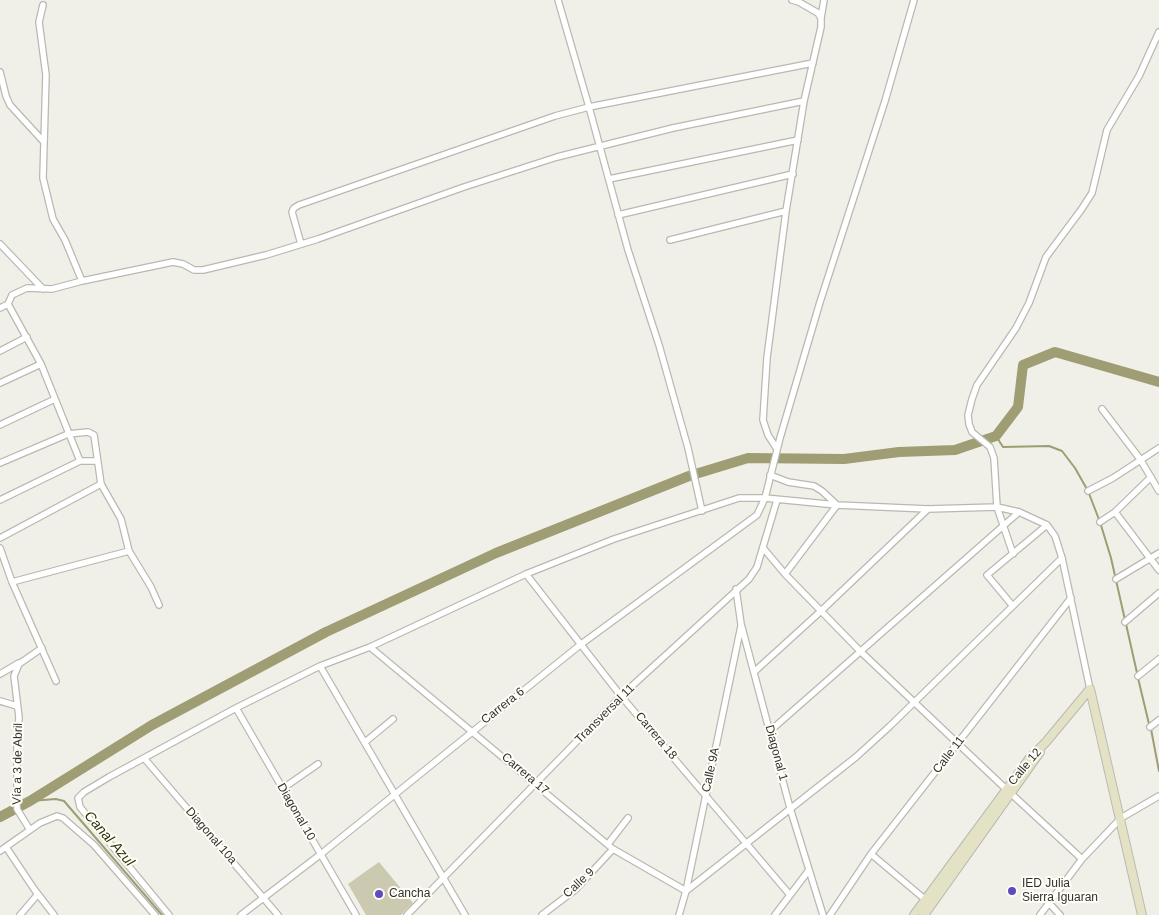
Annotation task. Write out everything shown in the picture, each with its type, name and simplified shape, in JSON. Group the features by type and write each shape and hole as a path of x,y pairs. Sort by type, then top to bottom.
{"street":[{"path":"558,0 618,215 659,345 688,448 702,511"},
{"path":"792,0 799,2 821,18"},
{"path":"777,448 768,435 763,420 767,358 786,211 804,101 821,27 824,0"},
{"path":"766,498 777,448 820,302 914,0"},
{"path":"43,5 39,22 46,75 43,178 51,210 82,281"},
{"path":"1013,554 1002,528 997,507 994,458 990,447 972,432 969,424 968,415 972,399 977,385 1016,328 1029,303 1046,257 1092,193 1107,130 1139,76 1159,32"},
{"path":"301,244 292,212 299,205 555,116 589,107 813,63"},
{"path":"0,72 10,105 43,141"},
{"path":"0,308 8,304 12,295 27,288 52,289 173,262 183,264 194,270 203,270 266,255 557,157 692,124 804,101"},
{"path":"609,179 798,140"},
{"path":"618,215 793,174"},
{"path":"670,240 786,211"},
{"path":"0,244 43,289"},
{"path":"8,304 41,364 80,461"},
{"path":"0,351 27,337"},
{"path":"0,383 41,364"},
{"path":"0,425 55,400"},
{"path":"1102,409 1140,460 1159,491"},
{"path":"0,463 68,434 88,432 94,435 101,484 121,519 129,551 160,605"},
{"path":"1088,491 1113,478 1159,448"},
{"path":"0,500 80,461 97,461"},
{"path":"770,475 788,482 814,486 837,505"},
{"path":"1100,522 1115,512 1151,477"},
{"path":"0,538 101,484"},
{"path":"169,915 80,807 78,798 95,785 236,708 320,666 370,647 526,574 614,539 739,498 766,498 837,505 928,509 997,507 1019,512 1047,525 1056,536 1062,558 1142,915"},
{"name":"Carrera 6","path":"241,915 321,854 580,645 757,515 766,498"},
{"name":"Transversal 11","path":"407,915 443,876 622,696 749,579 757,567 764,549 778,500"},
{"path":"785,574 837,505"},
{"path":"754,672 928,509"},
{"path":"770,731 1019,512"},
{"path":"1115,512 1159,570"},
{"path":"1012,605 987,575 1047,525"},
{"path":"0,548 12,582 56,681"},
{"path":"764,549 785,574 860,651 1082,859"},
{"path":"12,582 129,551"},
{"path":"1116,579 1159,553"},
{"path":"686,891 856,757 1062,558"},
{"name":"Carrera 18","path":"526,574 580,645 790,895"},
{"name":"Diagonal 1","path":"736,589 741,624 790,808 823,915"},
{"path":"1125,622 1159,593"},
{"name":"Calle 11","path":"830,915 872,854 1071,598"},
{"name":"Calle 9A","path":"679,915 686,891 741,624"},
{"name":"Carrera 17","path":"370,647 614,849 686,891"},
{"path":"0,674 42,648"},
{"path":"1138,676 1159,660"},
{"name":"Vía a 3 de Abril","path":"21,662 14,676 19,716 17,809 30,830"},
{"path":"320,666 465,915"},
{"name":"Calle 12","path":"914,915 928,902 1008,791 1029,758 1046,742 1090,689"},
{"path":"0,701 17,706"},
{"name":"Diagonal 10","path":"236,708 356,915"},
{"path":"365,742 393,719"},
{"path":"1150,727 1159,720"},
{"name":"Diagonal 10a","path":"144,758 278,915"},
{"path":"282,789 318,764"},
{"path":"1040,915 1082,859 1121,818 1159,796"},
{"path":"0,851 51,817 63,818 94,845 155,915"},
{"path":"608,844 628,818"},
{"path":"6,846 54,915"},
{"name":"Calle 9","path":"542,915 576,889 614,849"},
{"path":"872,854 928,902"},
{"path":"775,915 809,870"},
{"path":"20,915 38,894"},
{"name":"Calle 12","path":"924,915 928,902"},
{"path":"1049,903 1060,915"}],"green space":[{"name":"Cancha","path":"379,862 413,903 401,915 366,915 348,884"}],"waterway":[{"path":"0,817 30,801 152,725 326,632 496,553 689,476 748,458 844,459 899,452 955,450 996,436 1018,407 1023,365 1055,352 1159,382"},
{"path":"996,436 1003,447 1049,446 1062,451 1075,468 1088,491 1100,522 1111,558 1125,620"},
{"path":"1126,624 1137,673"},
{"path":"1138,678 1149,724"},
{"path":"1151,729 1159,771"},
{"name":"Canal Azul","path":"30,801 56,799 64,801 162,915"}],"place":[{"name":"IED Julia Sierra Iguaran","path":"1012,891"},
{"name":"Cancha","path":"379,894"}]}
